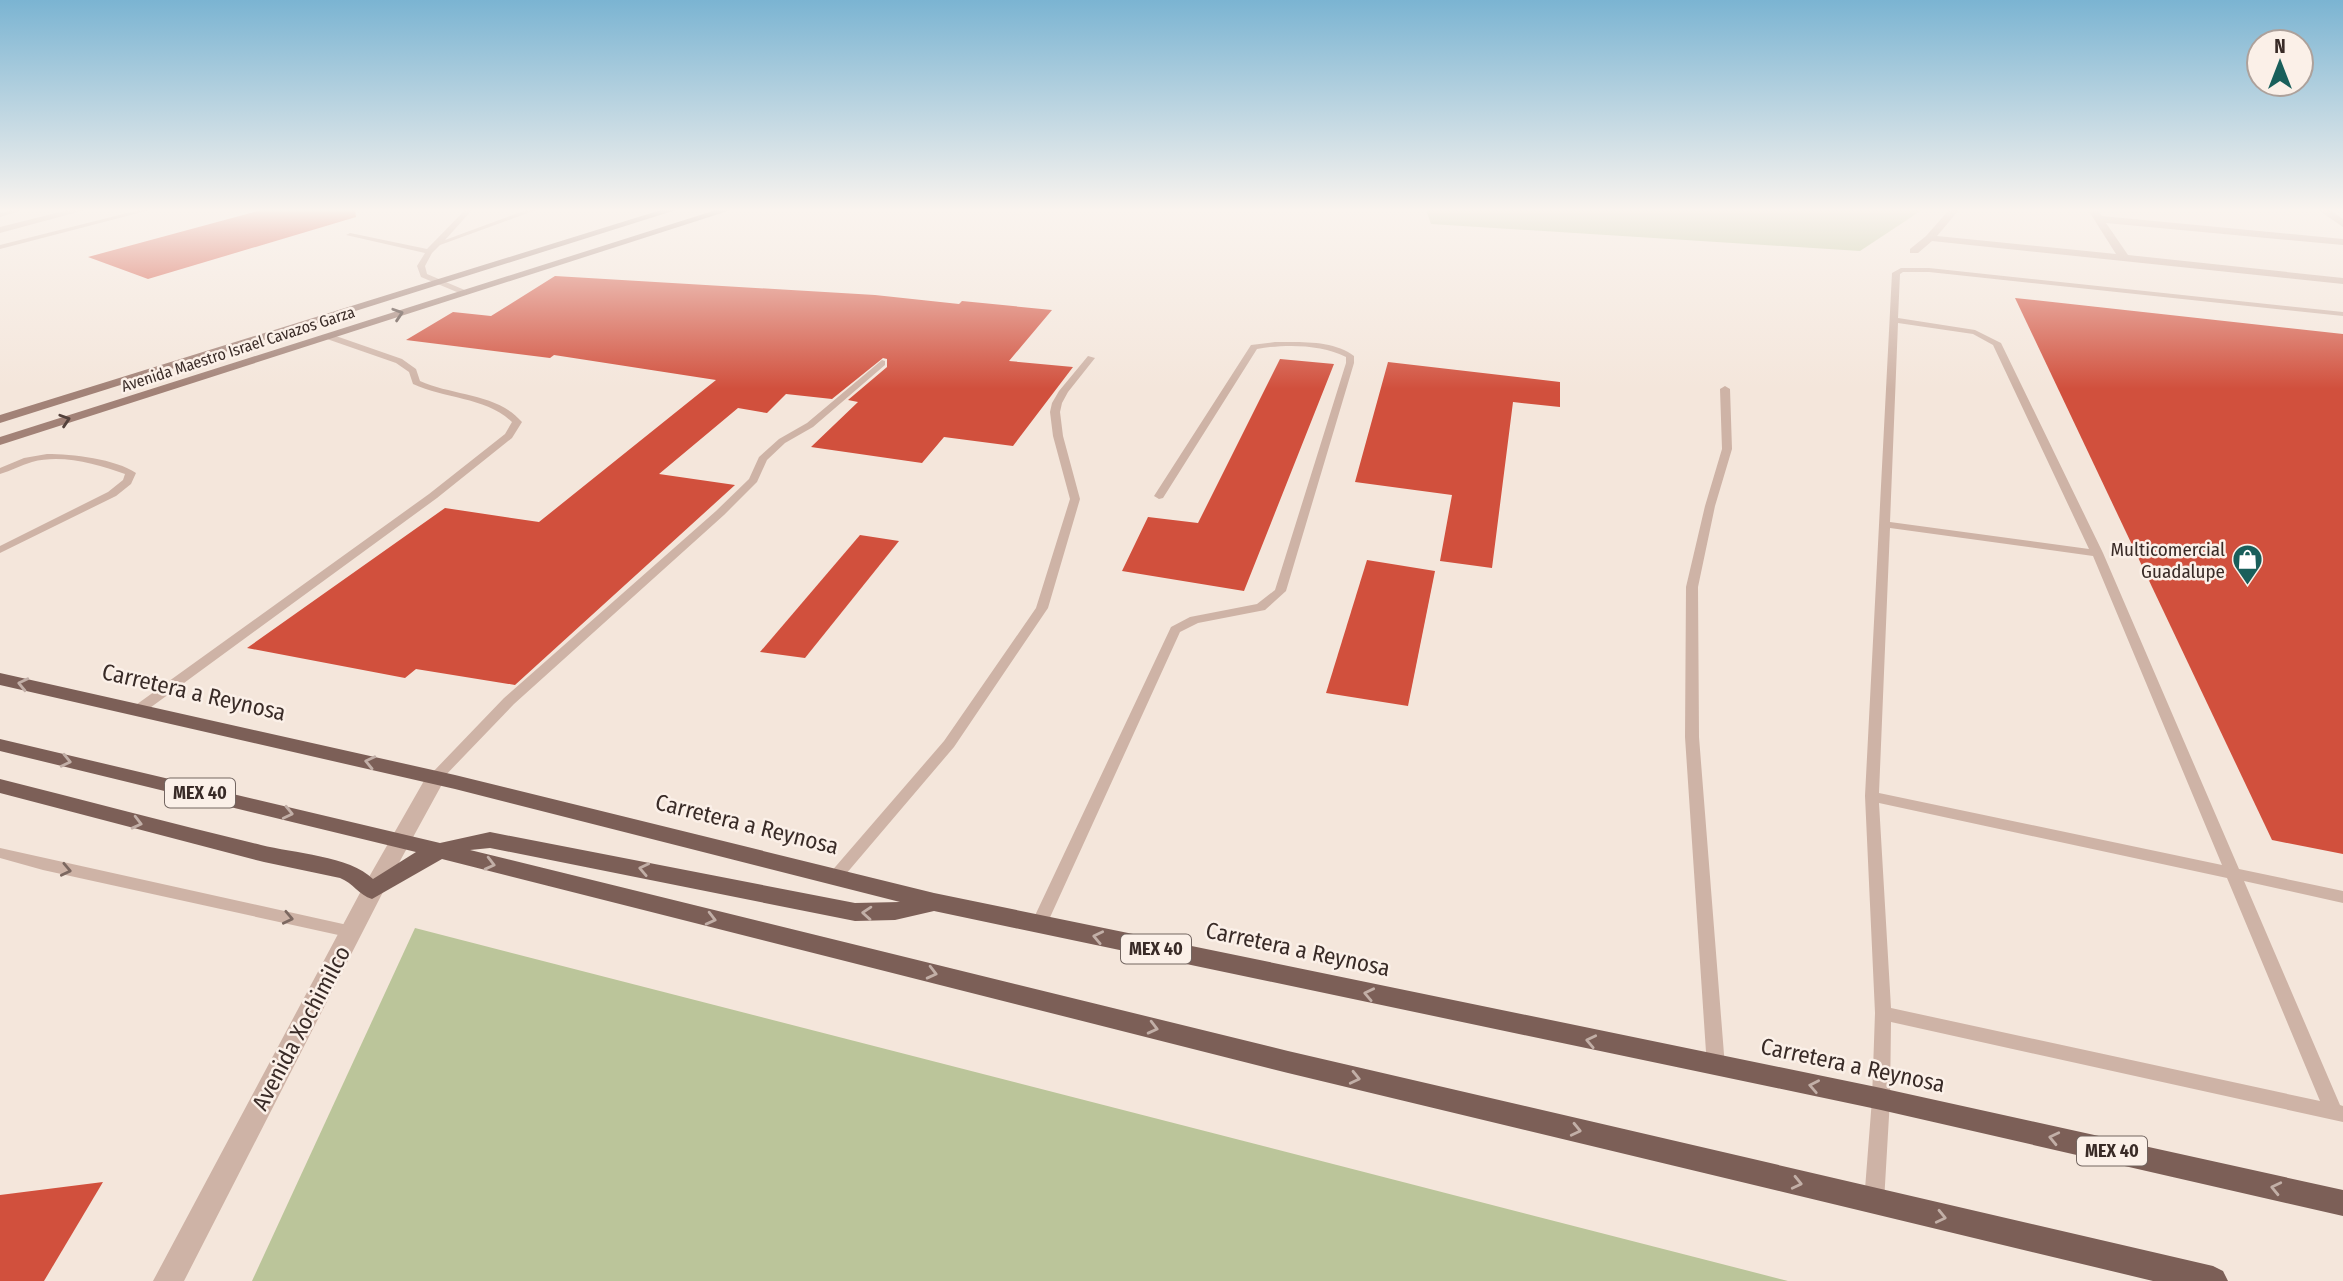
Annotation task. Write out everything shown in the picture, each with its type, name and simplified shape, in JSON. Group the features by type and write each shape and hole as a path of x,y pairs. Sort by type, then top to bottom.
{"main road":[{"name":"Avenida Maestro Israel Cavazos Garza","path":"0,419 482,270"},
{"name":"Avenida Maestro Israel Cavazos Garza","path":"0,441 537,270"},
{"name":"Carretera a Reynosa","path":"0,679 436,777 934,902 1716,1067 1881,1099 2343,1203"},
{"name":"MEX 40","path":"0,745 401,841 1302,1065 2213,1281"},
{"path":"0,786 226,845 343,872 357,876 372,891 403,869 437,851 473,841 515,843 855,912 881,914 905,911 934,902"}],"street":[{"path":"2231,270 2343,282"},
{"name":"Avenida Xochimilco","path":"168,1281 372,891 436,777"}],"lane":[{"path":"422,270 424,275 464,293"},
{"path":"1874,1202 1883,1013 1872,796 1896,273 1903,270"},
{"path":"1919,270 2343,314"},
{"path":"1894,320 1975,332 1997,343 2097,553 2231,872 2338,1113"},
{"path":"138,710 433,496 509,436 517,422 510,413 496,406 431,391 416,382 413,371 399,361 330,337"},
{"path":"1039,924 1175,631 1194,620 1261,607 1280,591 1350,356 1337,350 1303,346 1254,346 1159,496"},
{"path":"835,877 949,744 1042,607 1075,499 1074,482 1054,414 1058,401 1091,358"},
{"path":"436,777 509,701 720,513 753,480 763,459 782,441 810,425 882,363"},
{"path":"1716,1067 1692,737 1692,587 1710,506 1727,449 1725,389"},
{"path":"0,471 24,461 49,456 119,468 131,473 127,482 112,494 0,550"},
{"path":"1883,524 2097,553"},
{"path":"1872,796 2343,897"},
{"path":"0,853 352,932"},
{"path":"1883,1013 2338,1113"}],"green space":[{"path":"415,928 1788,1281 252,1281"}],"building":[{"path":"123,270 179,270 148,279"},
{"path":"555,276 875,295 1052,310 1009,361 1073,367 1013,446 944,437 922,463 811,447 858,402 848,400 887,367 887,359 883,358 832,399 786,394 767,413 738,408 659,474 735,485 515,685 416,669 405,678 247,648 445,508 539,522 716,380 554,355 550,358 406,340 453,312 491,316"},
{"name":"Multicomercial Guadalupe","path":"2015,298 2343,334 2343,854 2272,840"},
{"path":"1280,359 1334,364 1244,591 1122,571 1148,517 1198,523"},
{"path":"1388,362 1560,382 1560,407 1513,402 1492,568 1440,561 1452,495 1355,482"},
{"path":"860,535 899,541 805,658 760,652"},
{"path":"1367,560 1435,571 1408,706 1326,693"},
{"path":"103,1182 44,1281 0,1281 0,1195"}],"place":[{"name":"Multicomercial Guadalupe","path":"2248,587"}]}
